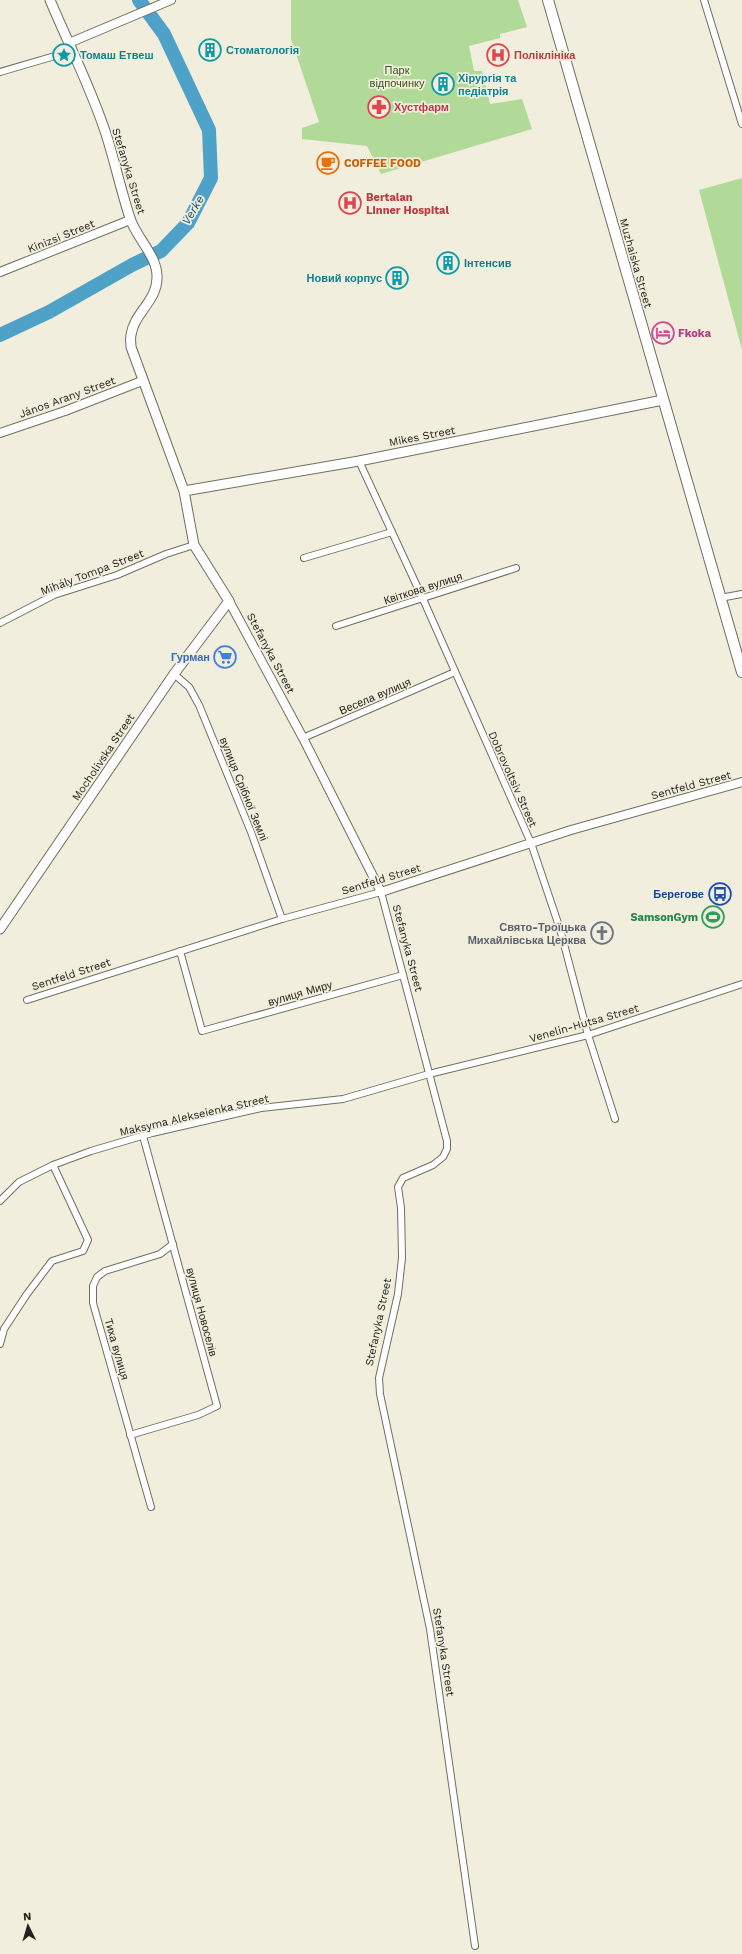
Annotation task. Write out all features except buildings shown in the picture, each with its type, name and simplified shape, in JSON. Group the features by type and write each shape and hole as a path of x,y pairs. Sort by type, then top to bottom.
{"highway":[{"name":"Muzhaiska Street","path":"548,0 742,672"}],"main road":[{"name":"Stefanyka Street","path":"50,0 88,87 106,134 130,220 154,262 158,277 156,289 152,299 134,325 130,334 131,347 142,381 184,491 194,545 229,601"},
{"name":"Mikes Street","path":"184,491 359,461 663,400"},
{"name":"Mocholivska Street","path":"0,929 174,674 229,601"}],"street":[{"path":"0,72 70,47 137,14 171,0"},
{"path":"704,0 742,124"},
{"name":"Kinizsi Street","path":"0,272 130,220"},
{"name":"János Arany Street","path":"0,433 66,411 142,381"},
{"name":"Dobrovoltsiv Street","path":"359,461 423,599 530,843 560,928 588,1035 615,1118"},
{"path":"304,558 392,532"},
{"name":"Mihály Tompa Street","path":"0,623 54,595 117,575 166,554 194,545"},
{"name":"Квіткова вулиця","path":"336,626 516,568"},
{"path":"720,598 742,594"},
{"name":"Stefanyka Street","path":"229,601 303,738 381,892 447,1141 447,1149 443,1157 433,1164 403,1178 398,1187 401,1208 402,1258 398,1294 379,1378 380,1394 430,1629 476,1946"},
{"name":"Весела вулиця","path":"303,738 455,672"},
{"name":"вулиця Срібної Землі","path":"174,674 189,687 199,705 251,832 282,919"},
{"name":"Sentfeld Street","path":"27,1000 282,919 381,892 530,843 742,782"},
{"name":"вулиця Миру","path":"180,951 202,1031 403,975"},
{"name":"Venelin-Hutsa Street","path":"429,1074 588,1035 742,984"},
{"name":"Maksyma Alekseienka Street","path":"0,1201 19,1182 53,1164 91,1150 261,1108 343,1099 429,1074"},
{"name":"вулиця Новоселів","path":"130,1435 198,1415 217,1406 143,1136"},
{"path":"0,1344 4,1329 27,1294 52,1262 83,1251 88,1240 53,1164"},
{"name":"Тиха вулиця","path":"151,1507 93,1302 93,1286 97,1278 105,1271 160,1254 173,1244"}],"green space":[{"name":"Парк відпочинку","path":"291,0 518,0 527,27 500,34 500,38 469,46 474,71 482,71 490,104 522,99 532,129 381,174 367,146 302,139 302,128 319,122 291,39"},
{"path":"742,178 742,350 699,190"}],"waterway":[{"name":"Verke","path":"0,335 49,312 132,265 161,251 188,223 211,178 209,130 164,34 139,0"}],"place":[{"name":"Стоматологія","path":"210,50"},
{"name":"Томаш Етвеш","path":"64,55"},
{"name":"Поліклініка","path":"498,55"},
{"name":"Хірургія та педіатрія","path":"443,84"},
{"name":"Хустфарм","path":"379,107"},
{"name":"COFFEE FOOD","path":"328,163"},
{"name":"Bertalan Linner Hospital","path":"350,203"},
{"name":"Інтенсив","path":"448,263"},
{"name":"Новий корпус","path":"397,278"},
{"name":"Fkoka","path":"663,333"},
{"name":"Гурман","path":"225,657"},
{"name":"Берегове","path":"720,894"},
{"name":"SamsonGym","path":"713,917"},
{"name":"Свято-Троїцька Михайлівська Церква","path":"602,933"}]}
